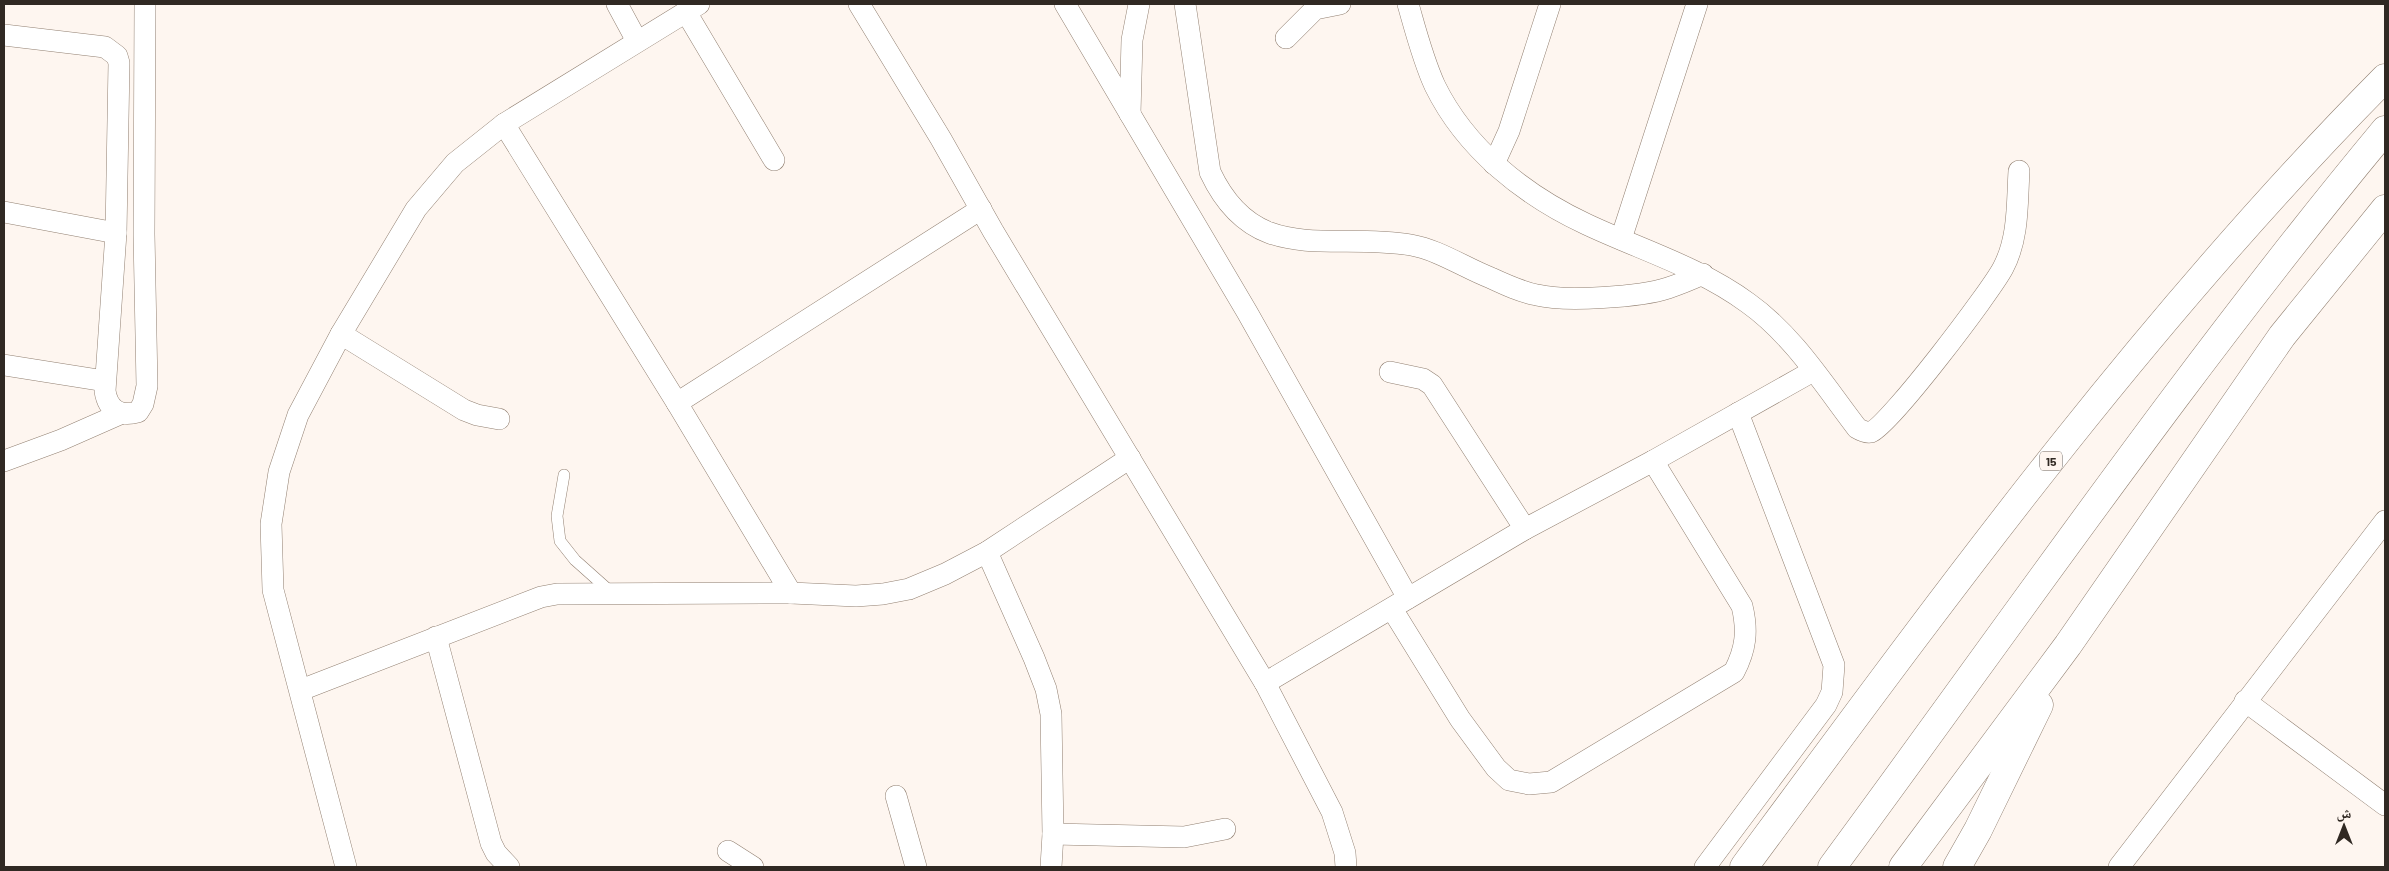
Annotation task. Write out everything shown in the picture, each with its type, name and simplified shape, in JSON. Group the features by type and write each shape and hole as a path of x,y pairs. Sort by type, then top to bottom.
{"highway":[{"name":"15","path":"1744,867 1927,619 2143,345 2284,185 2385,78"},
{"path":"1832,867 2230,324 2304,228 2385,130"},
{"path":"1903,867 2068,645 2282,336 2385,209"},
{"path":"1957,867 1978,830 2068,645"}],"street":[{"path":"4,461 61,440 120,414 138,412 143,404 147,386 144,234 146,4"},
{"path":"617,4 637,41"},
{"path":"859,4 1266,683 1332,812 1345,854 1346,867"},
{"path":"1065,4 1247,312 1460,719 1496,768 1509,780 1529,784 1551,782 1734,672 1741,658 1746,641 1746,623 1742,606 1653,461"},
{"path":"1130,114 1132,40 1139,4"},
{"path":"1185,4 1210,172 1218,189 1231,206 1249,223 1269,234 1303,240 1412,245 1432,251 1520,290 1555,298 1651,293 1703,274"},
{"path":"1286,38 1315,9 1340,4"},
{"path":"1408,4 1420,48 1435,86 1459,126 1494,164 1542,201 1621,239 1703,274 1749,304 1780,330 1857,428 1864,432 1872,432 1879,427 1909,396 2003,268 2015,231 2019,171"},
{"path":"1494,164 1509,131 1550,4"},
{"path":"1621,239 1698,4"},
{"path":"346,867 301,690 273,590 271,524 279,472 298,414 341,334 416,209 455,163 504,124 692,8 774,160"},
{"path":"4,35 105,47 118,56 116,233 106,400 120,414"},
{"path":"504,124 677,403 791,593"},
{"path":"677,403 981,210"},
{"path":"4,212 116,233"},
{"path":"341,334 464,410 477,415 499,419"},
{"path":"4,365 106,381"},
{"path":"1266,683 1525,529 1653,461 1813,371"},
{"path":"1390,372 1423,379 1432,385 1525,529"},
{"path":"1705,867 1826,705 1834,678 1834,665 1738,413"},
{"path":"301,690 436,636 541,597 557,594 791,593 856,596 883,594 909,589 945,574 987,552 1130,458"},
{"path":"2119,867 2385,521"},
{"path":"987,552 1046,689 1051,714 1054,834 1051,867"},
{"path":"436,636 491,843 496,853 509,867"},
{"path":"2245,701 2385,805"},
{"path":"896,796 916,867"},
{"path":"1054,834 1184,837 1225,829"},
{"path":"728,851 753,867"}],"lane":[{"path":"564,475 557,516 560,541 575,560 613,595"}]}
